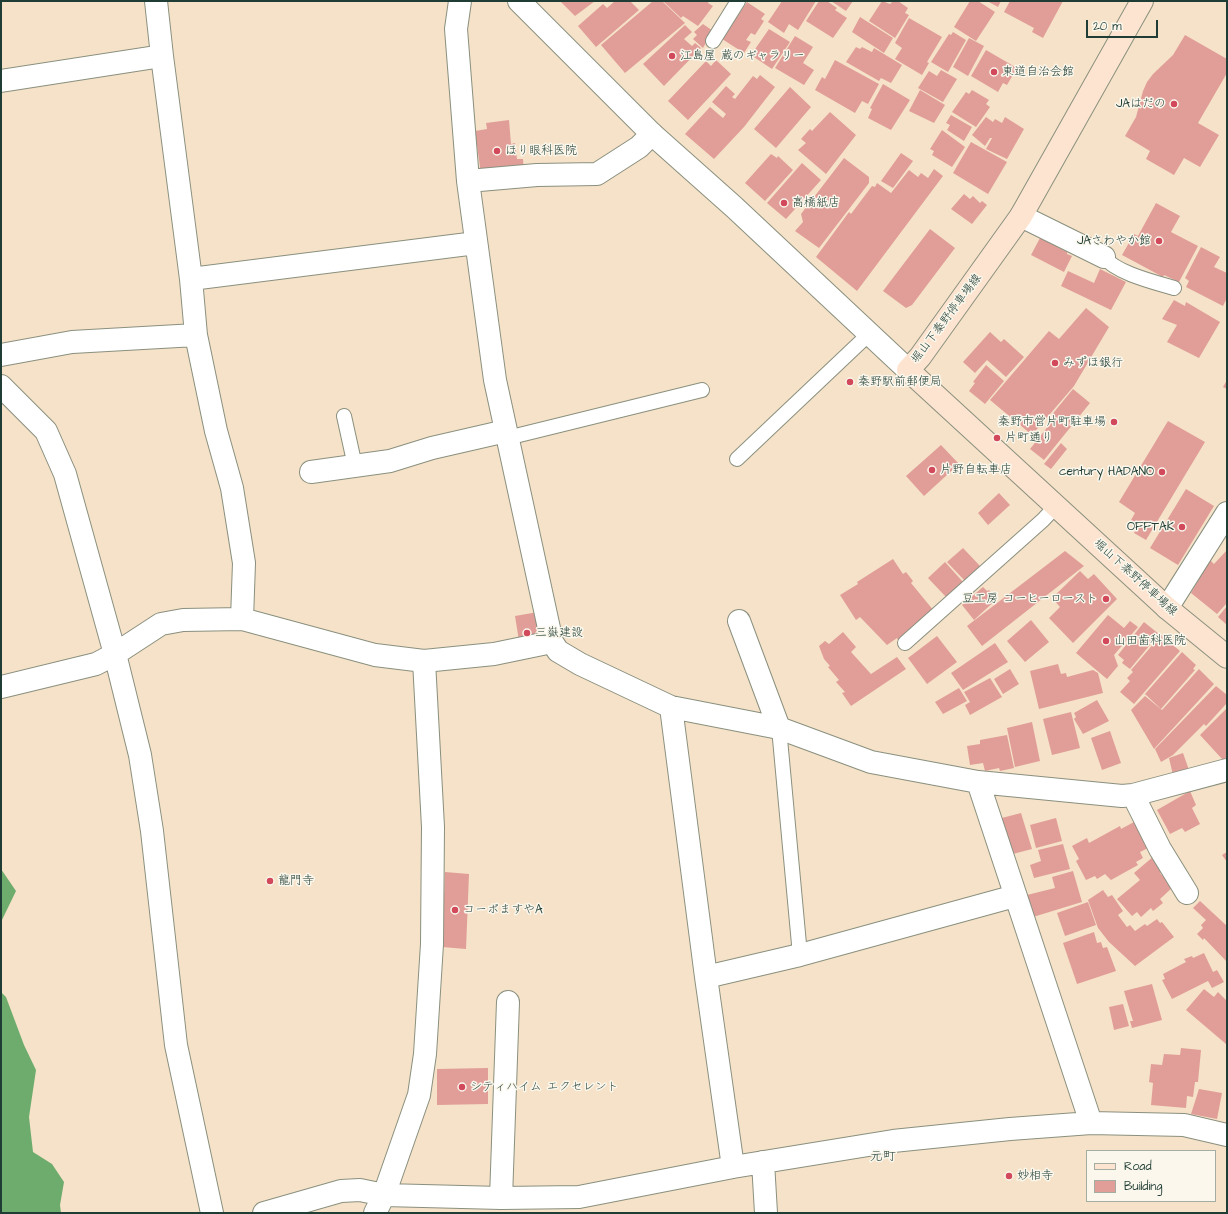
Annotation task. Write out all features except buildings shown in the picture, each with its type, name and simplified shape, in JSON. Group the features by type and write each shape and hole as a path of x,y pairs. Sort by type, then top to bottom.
{"main road":[{"name":"堀山下秦野停車場線","path":"1142,1 1021,216 920,357 908,370 1167,608 1227,658"}],"street":[{"path":"156,1 191,279 196,335 216,431 232,488 244,563 242,619"},
{"path":"460,1 456,29 468,181 495,380 552,642 558,650 580,664 672,707 778,728 871,762 978,782 1122,796 1132,795 1227,770"},
{"path":"519,1 652,134 734,207 908,370"},
{"path":"1,81 162,56"},
{"path":"468,181 537,175 597,174 639,147 652,134"},
{"path":"1021,216 1104,257"},
{"path":"191,279 476,243"},
{"path":"1,355 72,342 196,335"},
{"path":"1,386 46,431 66,474 115,654 140,755 152,831 176,1045 212,1213"},
{"path":"311,472 390,461 432,448 506,434"},
{"path":"1167,608 1227,513"},
{"path":"1,686 96,664 115,654 162,624 198,619 242,619 375,655 424,661 494,654 552,642"},
{"path":"739,621 778,728"},
{"path":"380,1204 419,1096 425,1054 432,944 433,826 424,661"},
{"path":"672,707 706,978 733,1167"},
{"path":"978,782 1091,1124"},
{"path":"1132,795 1160,849 1187,893"},
{"path":"706,978 800,955 1015,896"},
{"path":"500,1198 508,1002"},
{"path":"264,1213 341,1191 360,1190 380,1204 500,1198 579,1205 733,1167 893,1141 1091,1124 1184,1125 1227,1134"},
{"path":"763,1162 766,1213"}],"lane":[{"path":"713,41 738,1"},
{"path":"1104,257 1108,262 1133,275 1174,288"},
{"path":"737,459 869,334"},
{"path":"506,434 702,390"},
{"path":"344,416 355,466"},
{"path":"905,644 1056,506"},
{"path":"778,728 800,955"}],"green space":[{"path":"1,869 16,891 1,922"},
{"path":"1,992 6,997 24,1045 36,1070 29,1117 33,1152 52,1164 64,1182 60,1205 61,1213 1,1213"}],"place":[{"name":"江島屋 蔵のギャラリー","path":"672,56"},
{"name":"東道自治会館","path":"994,72"},
{"name":"JAはだの","path":"1174,104"},
{"name":"ほり眼科医院","path":"497,151"},
{"name":"高橋紙店","path":"784,203"},
{"name":"JAさわやか館","path":"1159,241"},
{"name":"みずほ銀行","path":"1055,363"},
{"name":"秦野駅前郵便局","path":"850,382"},
{"name":"秦野市営片町駐車場","path":"1114,422"},
{"name":"片町通り","path":"997,438"},
{"name":"片野自転車店","path":"932,470"},
{"name":"century HADANO","path":"1162,472"},
{"name":"OFFTAK","path":"1182,527"},
{"name":"豆工房 コーヒーロースト","path":"1106,599"},
{"name":"三嶽建設","path":"527,633"},
{"name":"山田歯科医院","path":"1106,641"},
{"name":"龍門寺","path":"270,881"},
{"name":"コーポますやA","path":"455,910"},
{"name":"シティハイム エクセレント","path":"462,1087"},
{"name":"妙相寺","path":"1009,1176"}],"district":[{"name":"元町","path":"883,1157"}]}
